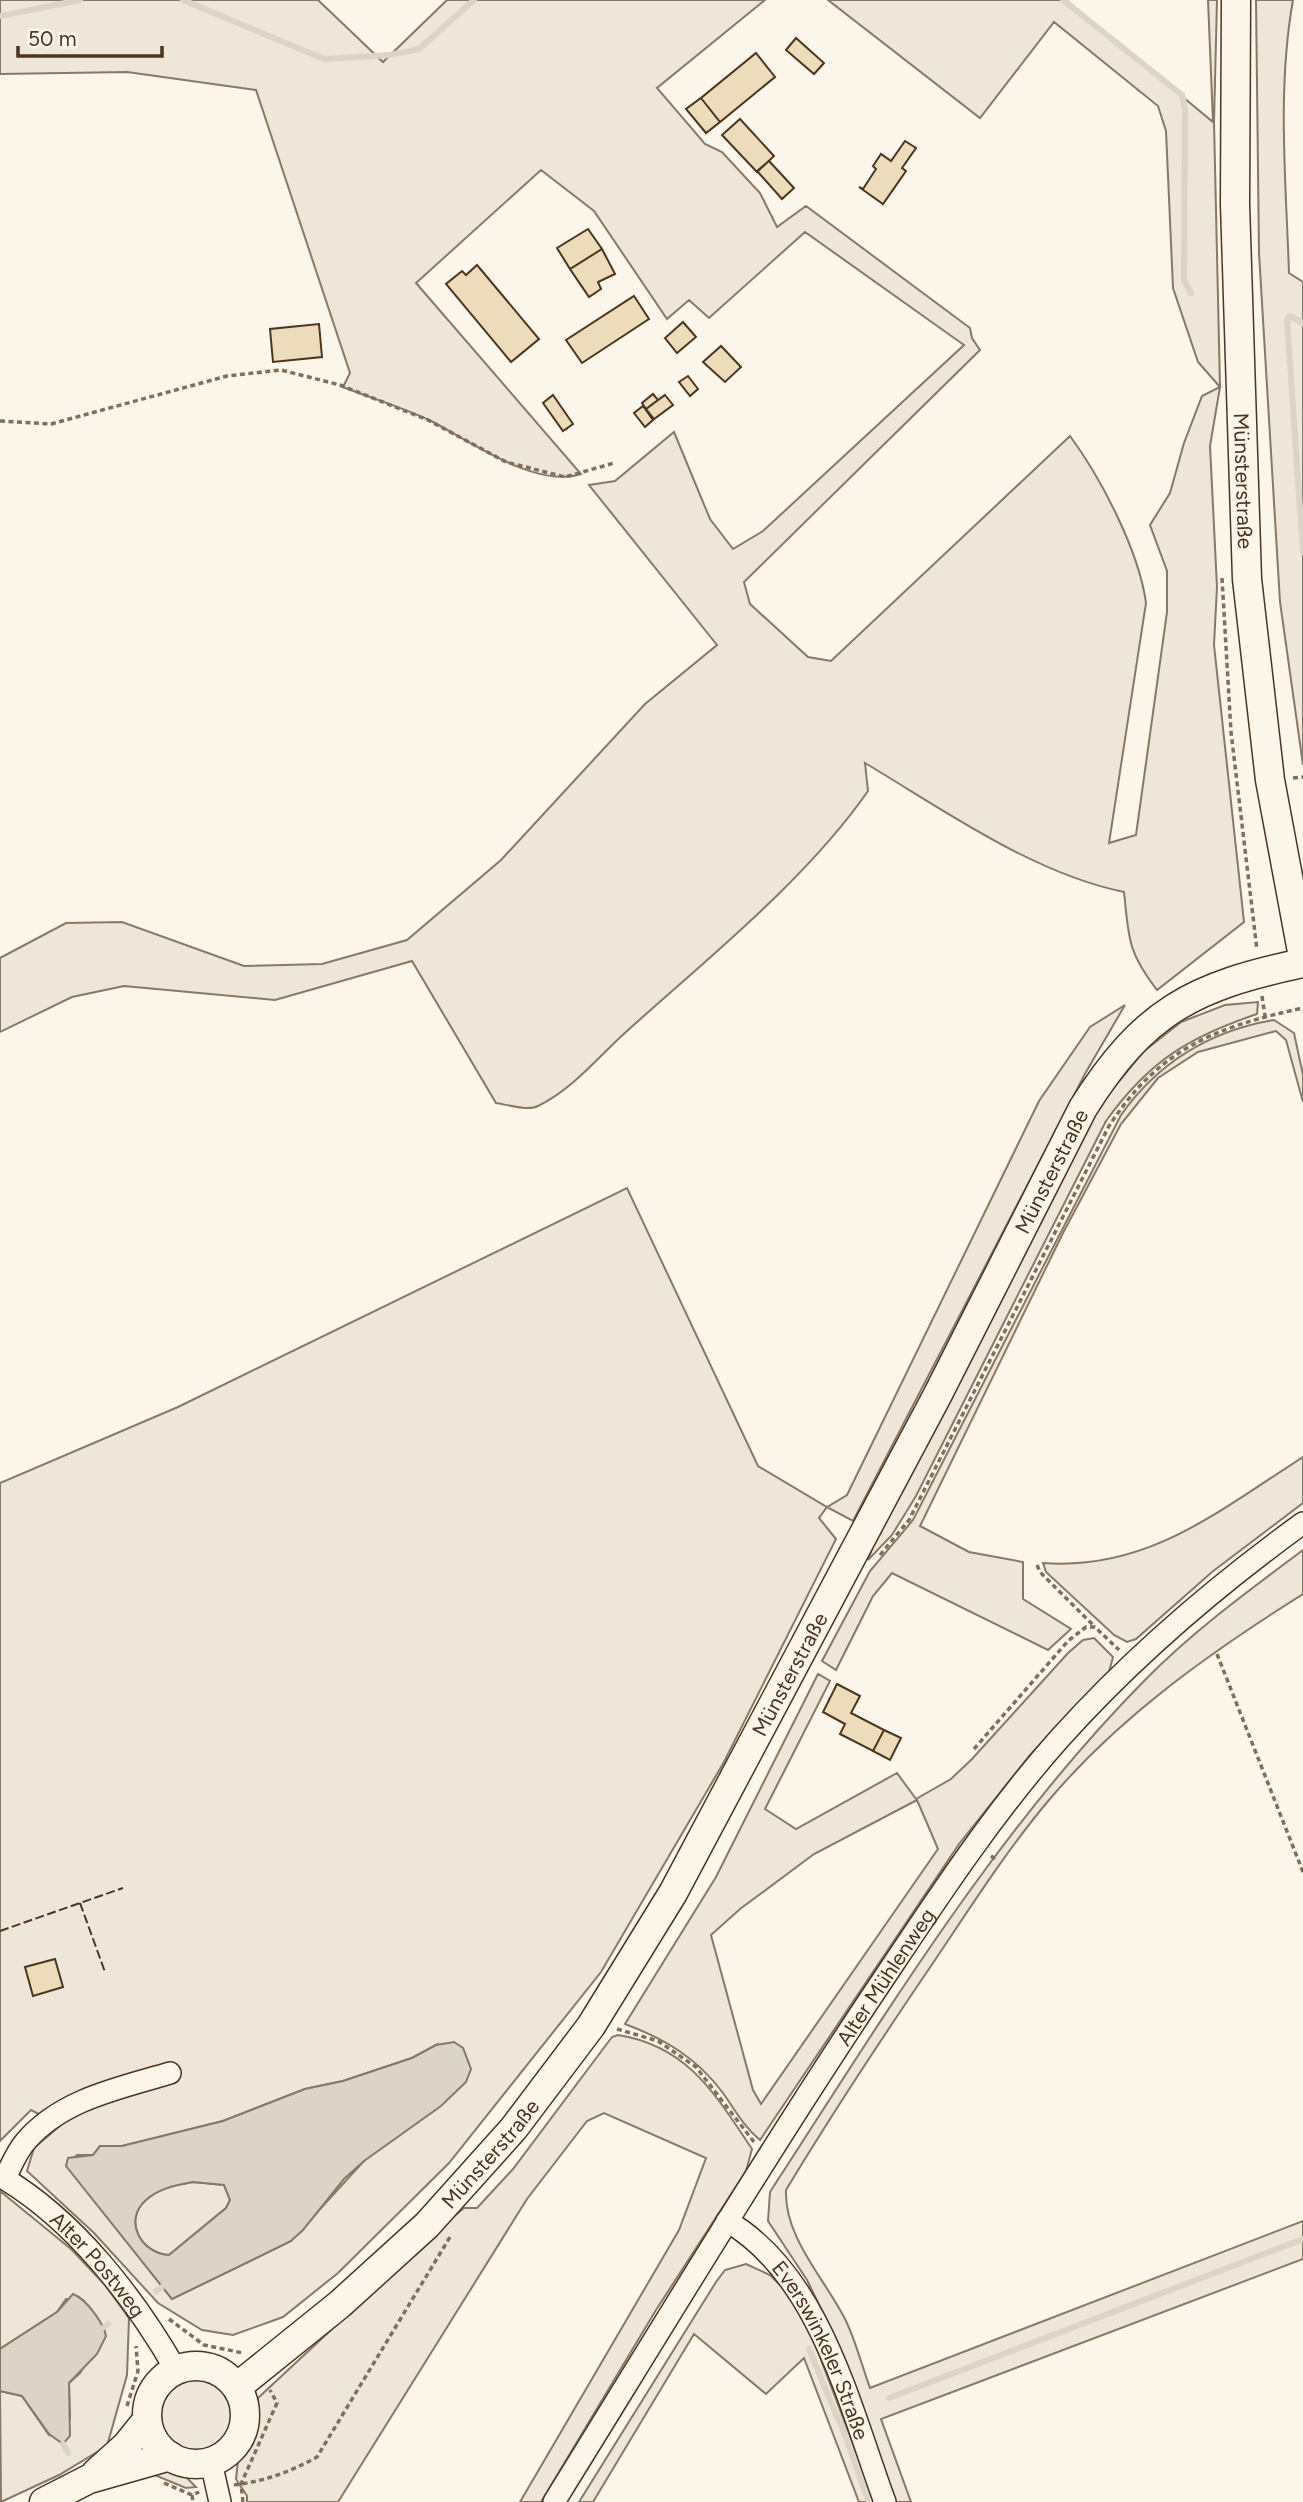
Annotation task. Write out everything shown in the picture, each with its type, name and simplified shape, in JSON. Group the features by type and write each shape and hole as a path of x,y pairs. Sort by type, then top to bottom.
{"main road":[{"name":"Münsterstraße","path":"1236,0 1236,232 1247,579 1270,780 1303,957"},
{"name":"Münsterstraße","path":"247,2379 340,2304 427,2225 514,2128 591,2026 673,1893 937,1396 1083,1108 1103,1076 1127,1046 1184,1000 1219,984 1303,963"},
{"path":"89,2479 126,2446 137,2414 148,2405 153,2390 176,2370 193,2365 210,2367 225,2375 247,2379 243,2431 225,2455 216,2484 190,2463 170,2456 137,2414"},
{"path":"44,2502 89,2479 170,2456"}],"street":[{"name":"Alter Mühlenweg","path":"554,2502 769,2155 976,1844 1060,1738 1133,1664 1222,1586 1303,1523"},
{"path":"2,2177 25,2142 50,2118 84,2099 170,2073"},
{"name":"Alter Postweg","path":"2,2177 64,2225 120,2283 150,2324 176,2370"},
{"name":"Everswinkeler Straße","path":"727,2221 778,2264 809,2307 885,2502"}],"path":[{"path":"0,421 51,424 227,376 281,370 340,385 428,419 506,462 565,477 614,463"},
{"path":"1222,576 1231,732 1266,1016"},
{"path":"879,1556 909,1520 1108,1126 1127,1097 1151,1072 1194,1043 1266,1016 1303,1008"},
{"path":"1037,1565 1040,1573 1133,1664"},
{"path":"974,1749 1068,1641 1086,1627 1095,1628"},
{"path":"1217,1654 1303,1872"},
{"path":"620,2017 612,2028 658,2041 696,2067 738,2124 769,2155"},
{"path":"137,2464 145,2475 192,2495 216,2484 242,2484 291,2472 317,2457 453,2231"},
{"path":"137,2414 138,2371 135,2337 162,2314 204,2345 244,2354 247,2379 277,2403 242,2484 243,2502"},
{"path":"192,2495 193,2502"}],"shaded area":[{"path":"0,0 318,0 383,62 447,0 765,0 657,88 705,144 722,152 760,193 777,227 806,206 970,328 972,338 980,350 744,582 750,604 808,657 831,661 1070,436 1094,472 1117,516 1136,561 1146,603 1109,843 1136,835 1167,612 1167,571 1150,525 1170,493 1184,443 1202,396 1220,387 1210,446 1217,587 1214,645 1244,922 1157,990 1140,965 1131,944 1124,892 1090,883 1022,855 865,763 868,791 816,856 755,917 574,1082 538,1106 529,1108 496,1103 412,961 275,1000 124,986 72,997 0,1032 0,958 66,923 122,922 244,966 322,964 407,940 501,860 645,704 717,645 589,485 615,481 674,432 710,519 733,549 763,531 964,345 805,232 709,318 689,300 667,319 594,211 541,170 416,283 581,474 564,477 525,469 422,417 343,387 350,373 256,90 127,72 0,74"},
{"path":"828,0 1066,0 1213,122 1208,0 1217,0 1214,122 1220,387 1198,362 1173,288 1166,131 1158,106 1054,22 980,118"},
{"path":"1256,0 1293,0 1285,67 1284,136 1289,273 1303,282 1303,765 1280,602 1259,253"},
{"path":"1258,1002 1257,1014 1191,1042 1155,1067 1138,1082 1106,1121 916,1496 892,1535 868,1560 884,1516 1088,1121 1143,1052 1181,1022 1225,1005"},
{"path":"1125,1005 1086,1072 853,1521 827,1507 847,1495 1039,1101 1090,1027"},
{"path":"1274,1020 1294,1033 1303,1075 1303,1102 1286,1040 1276,1031 1198,1052 1158,1078 1121,1124 1063,1233 920,1526 969,1552 1023,1562 1023,1599 1071,1629 1048,1650 892,1573 873,1596 836,1670 822,1661 870,1571 913,1520 1121,1115 1152,1080 1187,1052 1228,1032"},
{"path":"627,1188 758,1466 827,1507 819,1518 836,1539 724,1762 601,1972 449,2163 338,2273 283,2317 233,2335 202,2330 158,2303 94,2233 27,2171 34,2148 61,2125 31,2110 0,2141 0,1483 178,1407","holes":["436,2045 364,2161 291,2241 172,2299 67,2166 77,2155 93,2155 100,2146 122,2146 223,2121 305,2089 343,2081 412,2058"]},
{"path":"1303,1457 1303,1503 1212,1572 1136,1639 1127,1642 1114,1635 1046,1572 1043,1563 1081,1563 1150,1547 1212,1516"},
{"path":"1303,1550 1303,1594 1234,1639 1136,1713 1077,1769 1033,1819 895,2019 786,2190 787,2208 799,2242 846,2321 870,2388 1303,2221 1303,2259 881,2419 911,2502 895,2502 826,2319 807,2280 768,2221 770,2192 944,1927 1039,1800 1090,1739 1162,1663 1221,1612"},
{"path":"1094,1638 1113,1657 1109,1672 1030,1755 959,1844 760,2140 744,2124 713,2081 691,2060 667,2043 625,2024 716,1877 818,1674 830,1681 765,1809 796,1829 897,1773 916,1799 951,1779 1083,1640","holes":["917,1800 938,1849 761,2104 753,2090 711,1935 740,1909 814,1854"]},
{"path":"618,2035 642,2041 681,2061 712,2092 752,2149 746,2171 656,2310 541,2502 520,2502 679,2230 706,2158 604,2113 587,2121 527,2199 338,2502 247,2502 247,2496 236,2479 238,2461 254,2433 258,2398 447,2222 464,2208 477,2208 513,2169 612,2037"},
{"path":"454,2042 463,2048 471,2069 466,2082 441,2106 364,2161 344,2179 291,2241 172,2299 66,2166 68,2158 93,2155 100,2146 122,2146 223,2121 305,2089 343,2081 412,2058 436,2045","holes":["193,2182 224,2185 230,2200 226,2208 169,2255 151,2249 138,2235 136,2217 139,2208 157,2193"]},
{"path":"193,2182 224,2185 230,2200 226,2208 169,2255 151,2249 138,2235 136,2217 139,2208 157,2193"},
{"path":"0,2191 71,2249 105,2285 129,2318 127,2375 107,2446 59,2475 1,2502 0,2391 22,2396 49,2435 70,2418 69,2383 80,2373 105,2331 83,2300 66,2299 57,2312 0,2349"},
{"path":"746,2264 770,2275 785,2290 800,2313 815,2344 875,2502 859,2502 804,2358 766,2394 694,2334 593,2502 579,2502 716,2282 725,2270"},
{"path":"73,2294 93,2312 106,2336 97,2354 69,2383 70,2436 63,2444 49,2434 22,2396 0,2391 0,2349 57,2312"},
{"path":"196,2376 211,2379 228,2393 235,2415 232,2430 218,2447 196,2454 181,2451 164,2437 157,2415 160,2400 174,2383"},
{"path":"172,2468 196,2487 186,2488 152,2474"}],"building":[{"path":"796,38 824,63 814,74 786,50"},
{"path":"756,53 775,77 720,122 701,98"},
{"path":"701,98 720,122 706,133 686,109"},
{"path":"740,119 774,156 757,172 722,135"},
{"path":"905,141 916,148 902,168 906,171 883,204 859,187 863,189 876,169 873,166 881,154 891,161"},
{"path":"769,161 794,188 782,199 757,171"},
{"path":"588,229 602,249 570,269 557,248"},
{"path":"602,249 615,274 598,282 601,289 589,297 570,269"},
{"path":"477,265 539,339 511,362 446,284 462,271 466,275"},
{"path":"634,296 649,319 582,363 566,340"},
{"path":"683,322 696,337 677,353 665,338"},
{"path":"319,324 322,357 273,362 270,329"},
{"path":"721,346 741,367 725,382 703,362"},
{"path":"688,376 698,389 690,396 679,382"},
{"path":"653,394 658,400 646,409 642,403"},
{"path":"553,395 573,424 563,431 543,403"},
{"path":"665,395 673,405 654,419 646,409"},
{"path":"643,406 653,420 645,427 634,413"},
{"path":"837,1684 860,1696 851,1713 884,1730 873,1751 840,1734 845,1724 823,1712"},
{"path":"884,1730 901,1738 890,1760 873,1751"},
{"path":"55,1959 63,1987 33,1996 25,1967"}],"waterway":[{"path":"0,16 80,0"},
{"path":"183,0 324,59 390,55 419,49 474,0"},
{"path":"1063,0 1182,95 1185,108 1184,280 1191,293"},
{"path":"1303,323 1290,316 1287,320 1303,552"},
{"path":"889,2398 1303,2239"},
{"path":"156,2291 162,2287"},
{"path":"103,2328 108,2324"},
{"path":"809,2349 837,2417"},
{"path":"838,2416 869,2502"},
{"path":"63,2444 68,2453"}],"fence":[{"path":"0,1931 123,1888"},
{"path":"80,1903 105,1972"}]}
